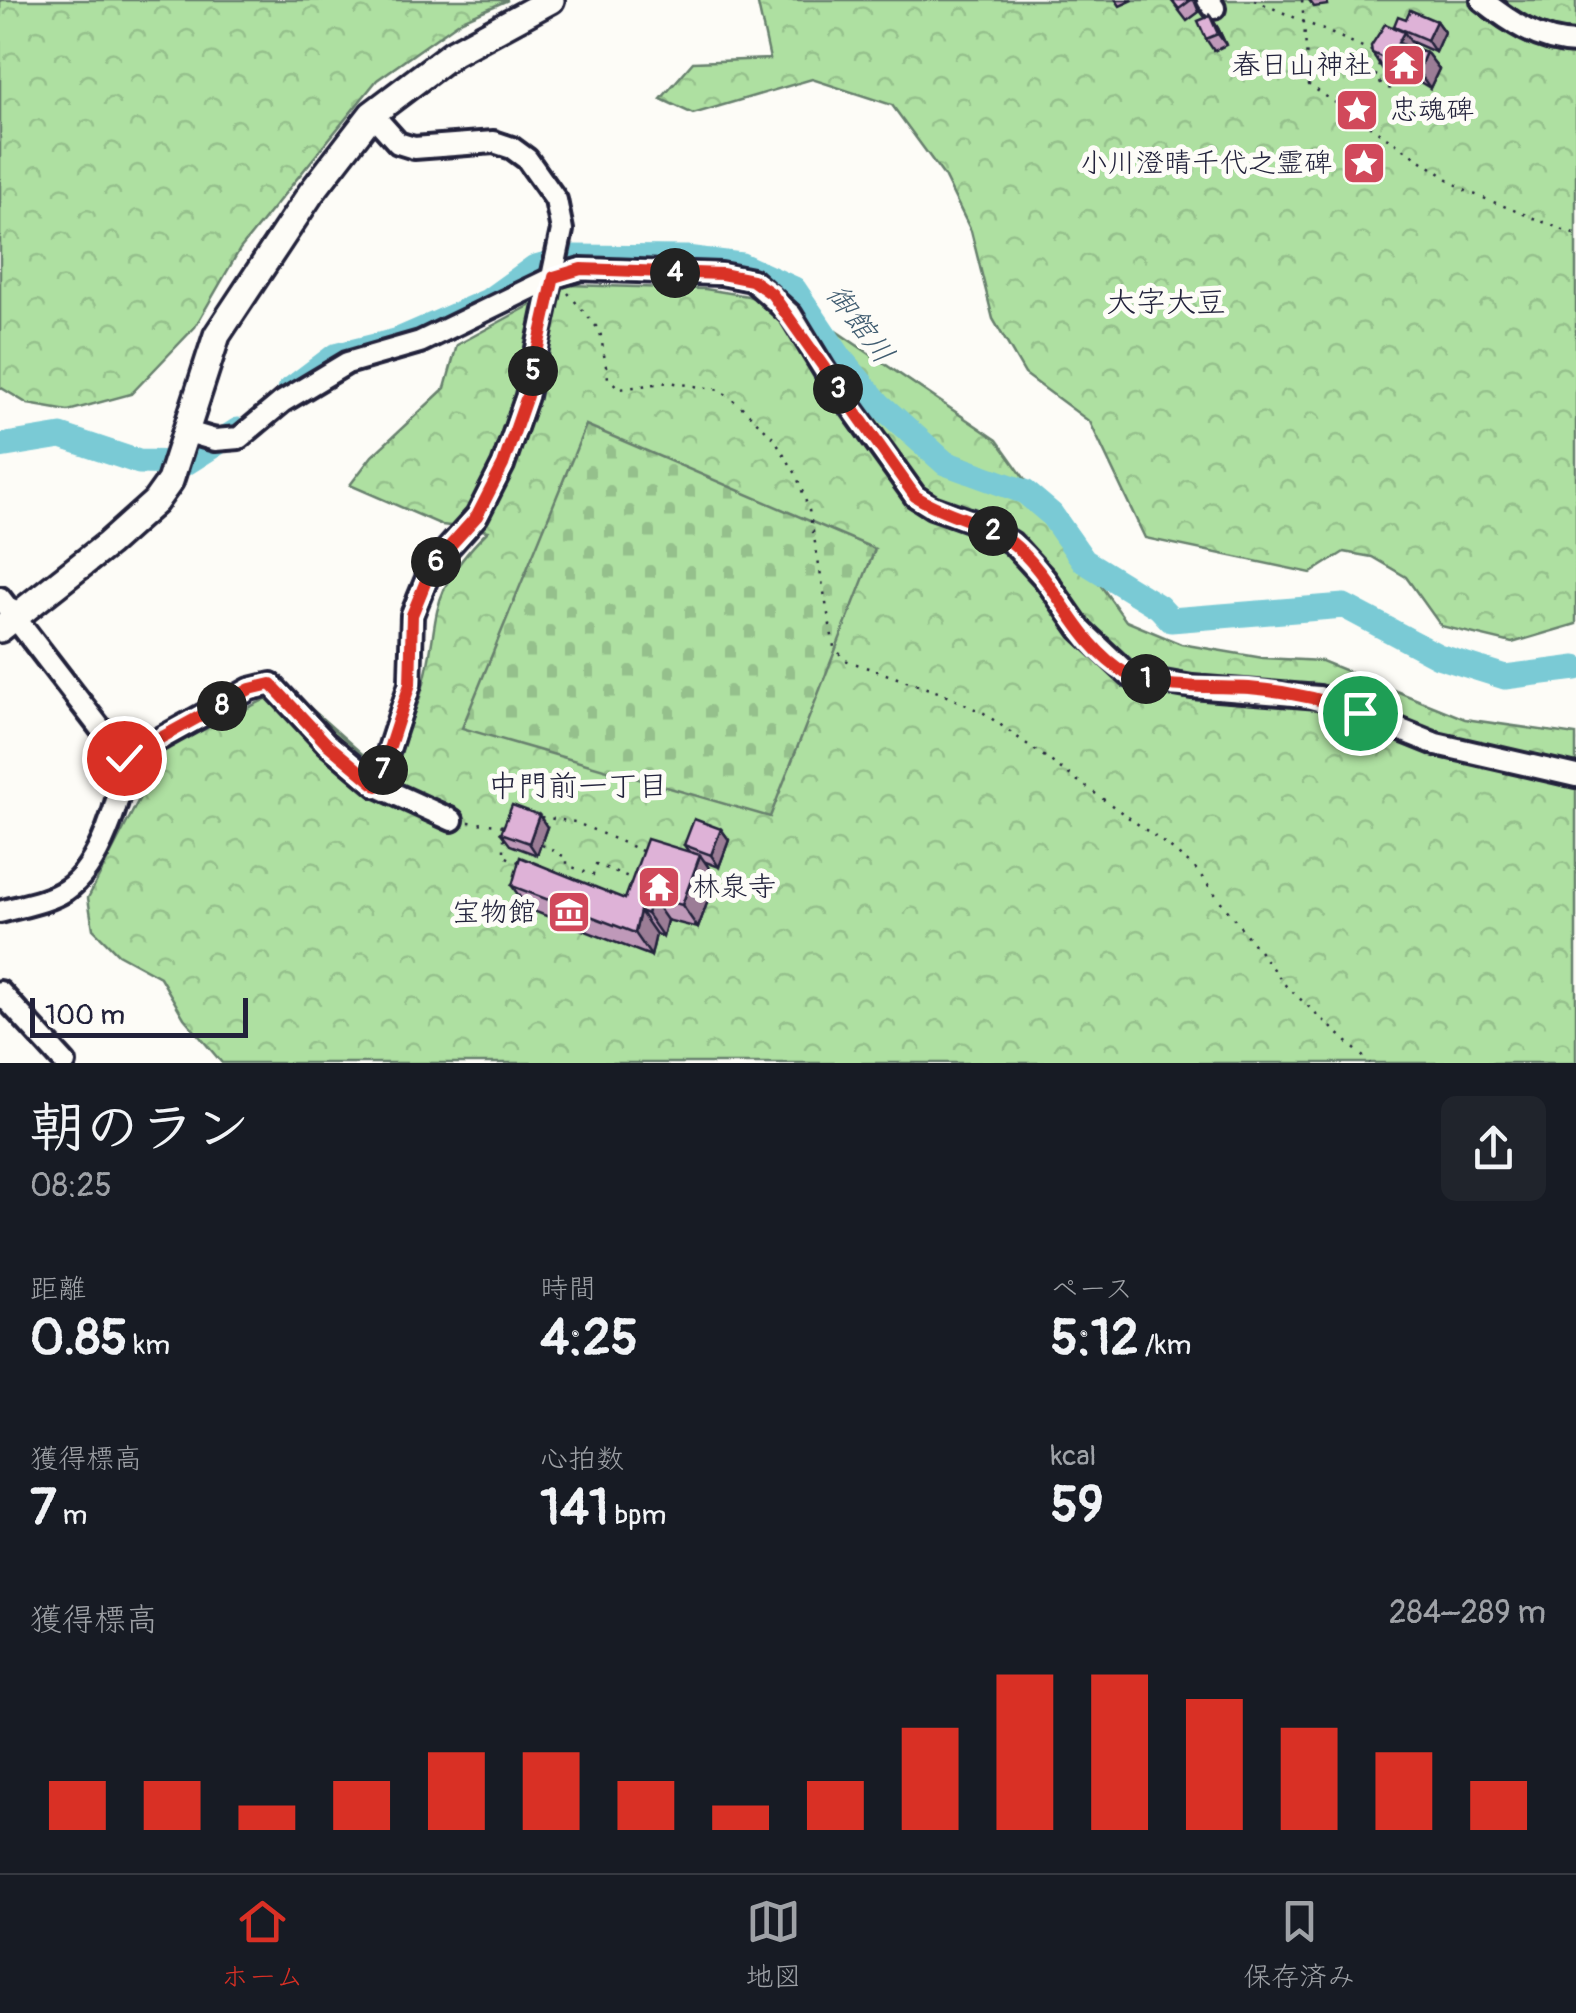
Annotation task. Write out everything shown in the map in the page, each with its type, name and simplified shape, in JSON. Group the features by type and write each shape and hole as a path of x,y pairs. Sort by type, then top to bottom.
{"main road":[{"path":"8,624 154,502 170,480 217,335 300,208 372,114 453,53 551,0"}],"street":[{"path":"1482,0 1523,29 1553,41 1576,42"},
{"path":"372,114 398,143 431,148 494,142 512,148 527,159 562,214 554,277 527,396 503,465 477,516 432,566 412,615 410,684 377,786"},
{"path":"188,432 215,440 239,438 282,402 346,364 420,342 554,277 581,269 722,274 752,280 772,294 915,496 932,507 983,525 1012,543 1045,579 1080,630 1130,676 1319,697 1436,744 1576,776"},
{"path":"0,598 8,624 124,758 122,796 78,881 58,895 0,912"},
{"path":"124,758 250,689 271,684 326,743 377,786 452,820"},
{"path":"0,992 65,1063"}],"path":[{"path":"1254,0 1380,56 1374,79 1390,89 1389,94"},
{"path":"1302,0 1309,85 1466,191 1576,234"},
{"path":"554,277 600,331 608,378 620,390 669,382 720,390 774,438 796,474 810,510 825,612 834,647 846,660 938,692 984,714 1168,846 1195,868 1286,986 1370,1063"},
{"path":"515,813 504,827 504,856 522,864"},
{"path":"530,815 575,822 653,856"},
{"path":"452,820 504,827"},
{"path":"536,842 567,858 568,865 590,874 594,875 596,864 642,883"},
{"path":"586,886 590,874"}],"green space":[{"path":"0,0 508,0 462,20 377,80 240,249 195,327 131,394 68,411 28,404 0,387"},
{"path":"757,0 1576,0 1576,624 1512,643 1441,626 1406,577 1372,557 1344,552 1311,573 1145,538 1090,422 1025,374 993,319 971,231 944,176 892,105 812,79 693,114 661,99 693,62 770,59"},
{"path":"568,285 705,289 748,296 821,321 997,440 1126,621 1181,644 1263,658 1322,661 1465,719 1576,735 1576,1063 222,1063 184,1018 160,977 118,954 93,929 88,898 165,749 288,688 387,776 420,697 443,592 452,574 488,531 442,525 350,485 372,456 445,388 457,345"},
{"path":"586,425 875,549 770,817 462,728"}],"building":[{"path":"1172,0 1191,0 1179,9"},
{"path":"1410,10 1436,21 1427,40 1394,26 1398,16 1406,19"},
{"path":"1210,16 1218,34 1206,39 1198,21"},
{"path":"1385,24 1404,32 1398,43 1426,52 1418,71 1393,55 1390,61 1372,53 1371,46"},
{"path":"512,805 539,815 529,843 501,833"},
{"path":"694,819 721,829 711,855 684,845"},
{"path":"647,839 700,855 682,905 651,897 647,914 640,911 635,933 512,886 520,857 625,899"}],"waterway":[{"name":"御館川","path":"290,390 335,356 396,341 488,301 535,267 573,257 686,258 741,265 794,289 841,359 879,404 945,463 1025,492 1051,514 1084,561 1159,607 1171,620 1344,606 1438,656 1505,677 1576,668"},
{"name":"御館川","path":"0,446 61,436 139,462 186,463 238,430"}],"place":[{"name":"春日山神社","path":"1404,65"},
{"name":"忠魂碑","path":"1357,110"},
{"name":"小川澄晴千代之霊碑","path":"1364,163"},
{"name":"林泉寺","path":"659,887"},
{"name":"宝物館","path":"569,912"}],"district":[{"name":"大字大豆","path":"1166,302"},
{"name":"中門前一丁目","path":"578,786"}],"route":[{"path":"124,758 250,689 271,684 326,743 377,786 410,684 412,615 432,566 477,516 503,465 527,396 554,277 581,269 722,274 752,280 772,294 792,316 825,371 915,496 932,507 983,525 1012,543 1045,579 1080,630 1106,658 1130,676 1192,686 1250,688 1319,697 1360,713"}]}
